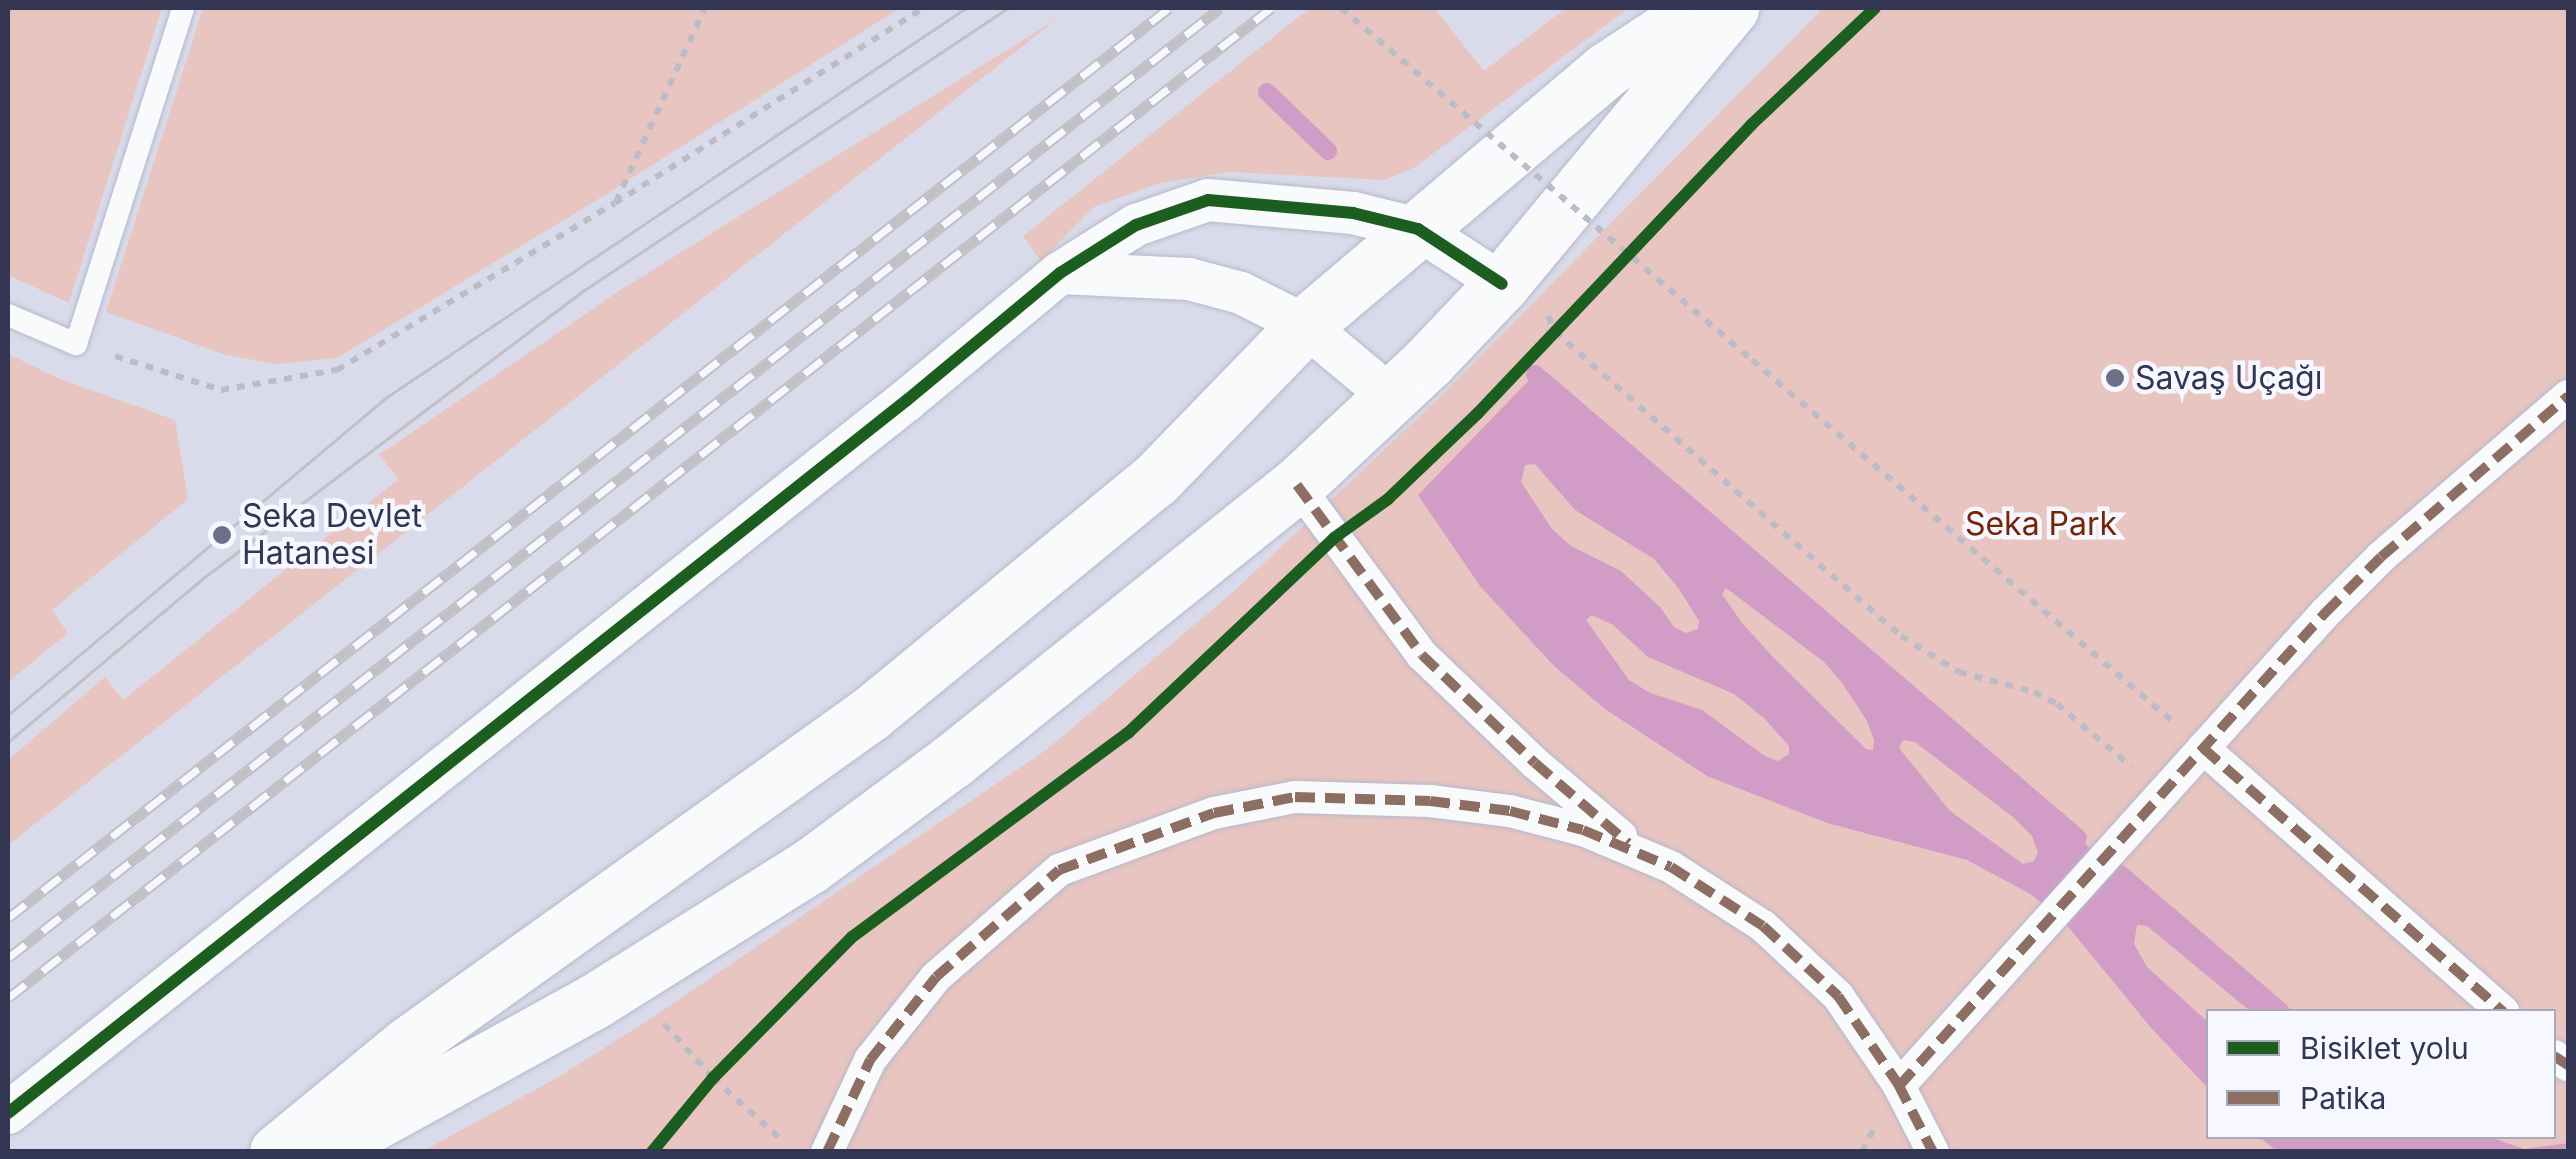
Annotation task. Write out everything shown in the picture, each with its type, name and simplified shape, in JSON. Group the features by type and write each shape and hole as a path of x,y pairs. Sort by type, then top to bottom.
{"main road":[{"path":"276,1152 408,1044 871,713 1155,480 1305,325 1418,228 1606,70 1700,8"},
{"path":"320,1152 593,1002 810,866 952,760 1297,485 1390,398 1513,271 1730,8"}],"street":[{"path":"8,1112 908,400 1060,273 1136,225 1208,200 1353,213 1418,228 1513,271"},
{"path":"1060,273 1189,279 1241,293 1305,325 1390,398"},
{"path":"1899,1086 2381,557 2568,396"},
{"path":"1297,485 1422,655 1535,763 1644,856"},
{"path":"2203,748 2500,1009"},
{"path":"826,1152 870,1060 936,977 1059,870 1140,837 1214,813 1294,797 1392,800 1510,811 1583,830 1671,868 1763,926 1838,996 1899,1086 1933,1152"}],"lane":[{"path":"8,315 76,344 183,8"}],"path":[{"path":"616,203 705,8"},
{"path":"76,344 221,390 338,370 616,203 924,8"},
{"path":"1341,8 2203,748"},
{"path":"1620,264 1646,236"},
{"path":"1513,271 1555,332 1900,636 1959,672 2034,692 2057,704 2158,798"},
{"path":"1542,345 1568,318"},
{"path":"656,1015 713,1078 796,1152"},
{"path":"700,1093 725,1066"}],"green space":[{"path":"8,8 162,8 69,303 8,275"},
{"path":"203,8 900,8 605,195 337,358 277,364 226,355 106,312"},
{"path":"1310,8 1434,8 1484,71 1566,8 1629,8 1415,167 1384,180 1230,172 1160,183 1094,207 1041,261 1023,236"},
{"name":"Seka Park","path":"1823,8 2568,8 2568,1143 2524,1149 2496,1139 2556,1139 2556,1009 2206,1009 2206,1139 2349,1139 2336,1152 421,1152 562,1075 656,1015 1046,750 1232,593 1440,397"},
{"path":"1057,19 8,845 8,760 105,677 123,700 399,479 379,455 622,289"},
{"path":"8,354 60,379 175,420 188,499 52,610 68,633 8,682"}],"shaded area":[{"path":"1535,374 2279,1009 2248,1009 2147,926 2137,925 2134,944 2147,967 2206,1020 2206,1086 2152,1029 2066,924 2032,895 1967,860 1827,823 1707,776 1605,709 1554,666 1480,586 1418,495","holes":["1535,464 1575,510 1654,559 1679,589 1699,621 1698,629 1686,633 1674,627 1660,607 1621,571 1571,546 1552,529 1521,482 1525,465","1726,588 1824,662 1867,721 1874,740 1873,750 1866,749 1742,623 1722,594","1592,615 1613,625 1648,657 1734,694 1764,718 1789,746 1789,754 1778,761 1765,756 1702,710 1650,693 1629,680 1586,620","1903,740 1915,742 2014,818 2032,836 2038,853 2034,861 2023,864 1950,811 1899,748"]},
{"path":"2262,1139 2496,1139 2524,1149 2568,1143 2568,1151 2276,1151"}],"waterway":[{"path":"1267,92 1328,151"},
{"path":"1535,374 2078,838"},
{"path":"2098,855 2278,1009"}],"tram line":[{"path":"8,715 387,397 966,8"},
{"path":"8,742 202,579 580,293 1008,8"}],"railway":[{"path":"8,918 1169,8"},
{"path":"8,958 1220,8"},
{"path":"8,998 1271,8"}],"marked path":[{"path":"1899,1086 2325,613 2381,557 2568,396"},
{"path":"1297,485 1422,655 1535,763 1628,843"},
{"path":"2203,748 2500,1009"},
{"path":"827,1152 870,1060 936,977 1059,870 1214,813 1295,797 1430,801 1510,811 1583,830 1671,867 1763,926 1838,996 1898,1084 1933,1152"},
{"path":"2556,1057 2568,1065"}],"cycle path":[{"path":"652,1152 713,1078 852,937 1128,733 1334,538 1388,499 1478,413 1751,125 1875,8"},
{"path":"8,1113 907,400 1060,273 1136,225 1208,200 1353,213 1418,229 1502,284"}],"place":[{"name":"Savaş Uçağı","path":"2115,378"},
{"name":"Seka Devlet Hatanesi","path":"222,535"}]}
